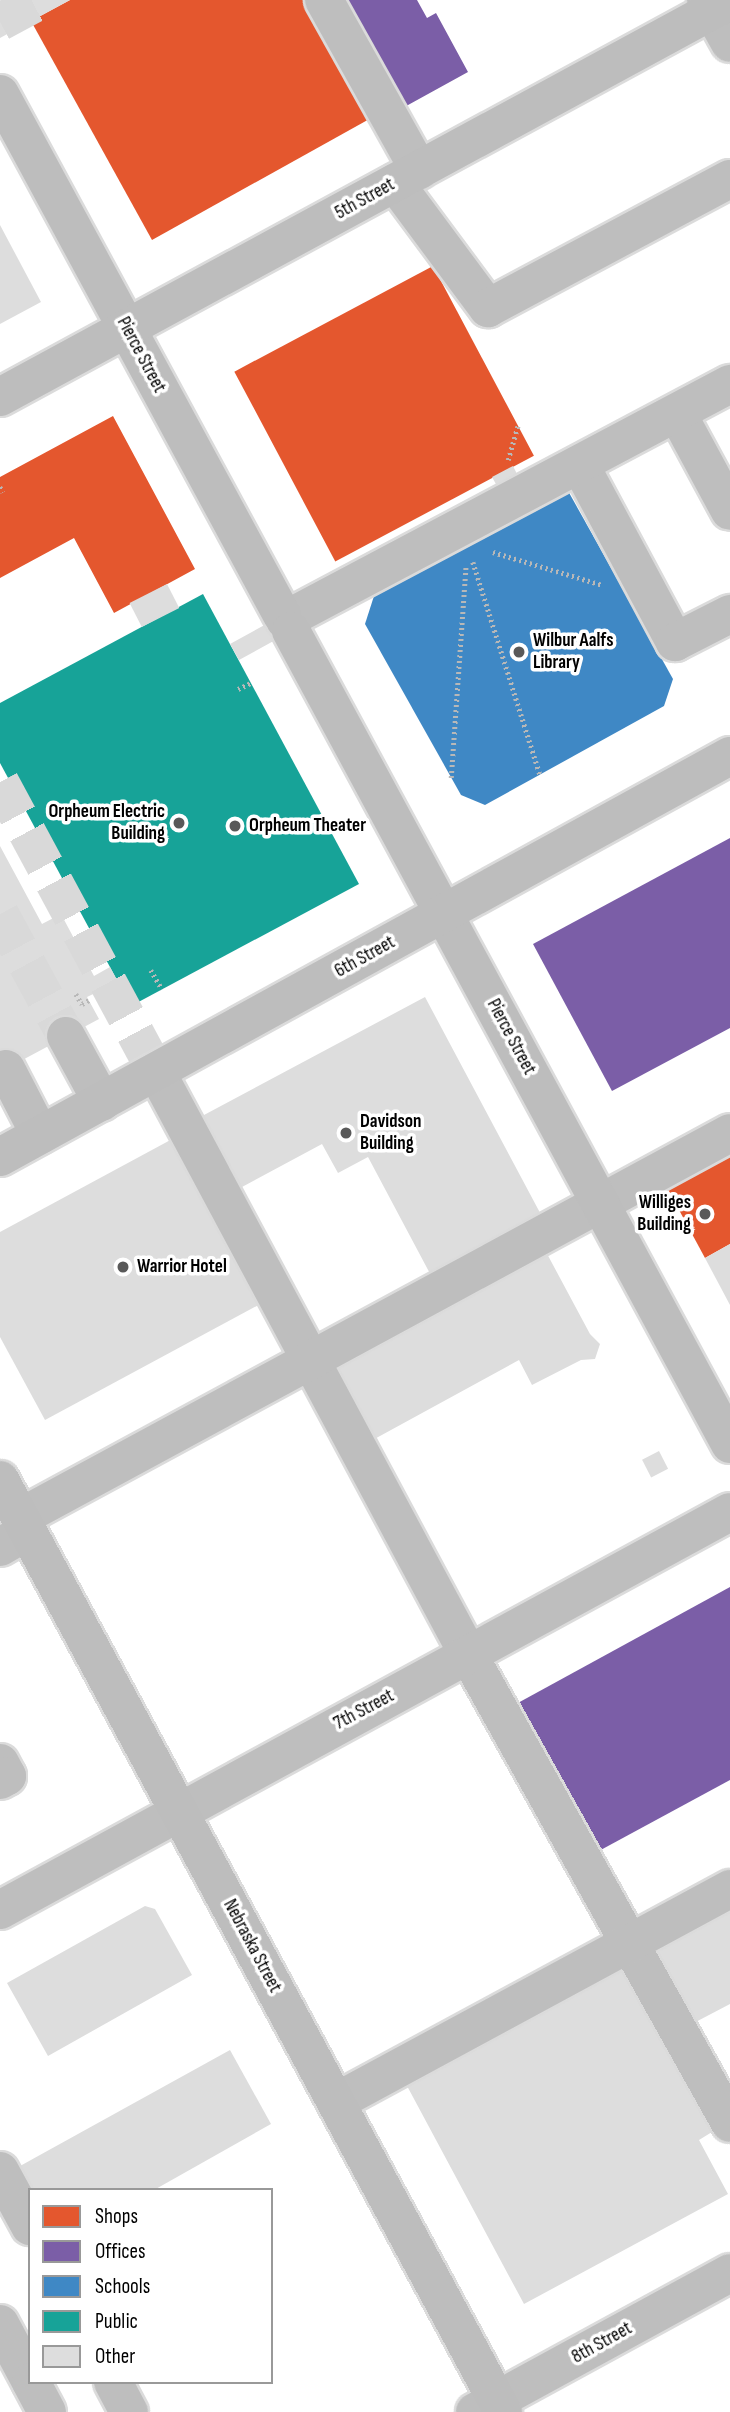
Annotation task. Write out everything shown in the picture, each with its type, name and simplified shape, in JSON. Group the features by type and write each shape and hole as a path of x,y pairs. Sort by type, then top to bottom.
{"main road":[{"name":"5th Street","path":"0,397 407,177 719,14"},
{"name":"Pierce Street","path":"0,94 730,1444"},
{"name":"6th Street","path":"2,1153 157,1073 730,756"},
{"name":"Nebraska Street","path":"0,1480 16,1532 178,1810 336,2102 492,2408"}],"street":[{"path":"324,0 407,177 488,308 730,179"},
{"path":"286,622 730,384"},
{"path":"677,413 730,511"},
{"path":"580,465 675,642 730,614"},
{"path":"66,1036 102,1102"},
{"path":"6,1069 40,1135"},
{"path":"157,1073 468,1654 730,2123"},
{"path":"16,1532 310,1360 730,1133"},
{"name":"7th Street","path":"0,1910 178,1810 730,1512"},
{"path":"0,1763 8,1776 0,1780"},
{"path":"336,2102 730,1889"},
{"path":"0,2171 28,2222"},
{"name":"8th Street","path":"492,2408 730,2273"},
{"path":"0,2324 28,2377"},
{"path":"32,2384 47,2412"},
{"path":"114,2384 130,2412"}],"path":[{"path":"504,471 518,424"},
{"path":"480,548 610,587"},
{"path":"452,778 469,558 540,775"},
{"path":"239,690 251,683"},
{"path":"151,970 162,989"}],"building: Shops":[{"path":"70,0 308,0 373,117 152,240 31,21"},
{"path":"433,266 534,456 335,561 234,372"},
{"path":"113,416 195,569 114,613 74,538 0,578 0,477"},
{"name":"Williges Building","path":"730,1149 730,1244 705,1258 665,1184"}],"building: Offices":[{"path":"339,0 417,0 427,18 436,13 468,72 399,110"},
{"path":"730,838 730,1028 612,1091 533,944"},
{"path":"730,1587 730,1780 597,1852 516,1704"}],"building: Schools":[{"name":"Wilbur Aalfs Library","path":"567,489 673,679 664,706 485,805 461,795 365,624 374,596"}],"building: Public":[{"name":"Orpheum Electric Building","path":"203,594 359,884 131,1006 0,763 0,703"}],"building: Other":[{"path":"19,0 70,0 0,38 0,9"},
{"path":"0,225 41,302 0,324"},
{"path":"513,466 530,500 239,660 230,644 502,495 492,477"},
{"path":"167,584 179,608 142,627 130,603"},
{"path":"0,846 42,924 61,914 94,976 110,967 118,982 87,997 99,1019 0,1072"},
{"name":"Davidson Building","path":"425,997 546,1224 435,1283 368,1157 338,1173 322,1144 227,1195 189,1123"},
{"name":"Warrior Hotel","path":"176,1137 264,1302 45,1420 0,1337 0,1232"},
{"path":"730,1244 730,1305 705,1258"},
{"path":"545,1250 590,1334 600,1344 595,1359 581,1360 532,1385 519,1360 369,1442 327,1367"},
{"path":"659,1451 668,1469 651,1477 642,1460"},
{"path":"730,1905 730,2004 688,2026 647,1950"},
{"path":"145,1906 155,1909 192,1975 48,2056 7,1983"},
{"path":"623,1967 712,2132 699,2140 728,2194 524,2304 406,2084"},
{"path":"230,2050 271,2124 158,2188 28,2188 11,2171"}],"tunnel":[{"path":"0,22 41,0"},
{"path":"0,782 157,1073"},
{"path":"0,914 66,1036"}],"place":[{"name":"Wilbur Aalfs Library","path":"519,652"},
{"name":"Orpheum Electric Building","path":"179,823"},
{"name":"Orpheum Theater","path":"235,826"},
{"name":"Davidson Building","path":"346,1133"},
{"name":"Williges Building","path":"705,1214"},
{"name":"Warrior Hotel","path":"123,1267"}]}
